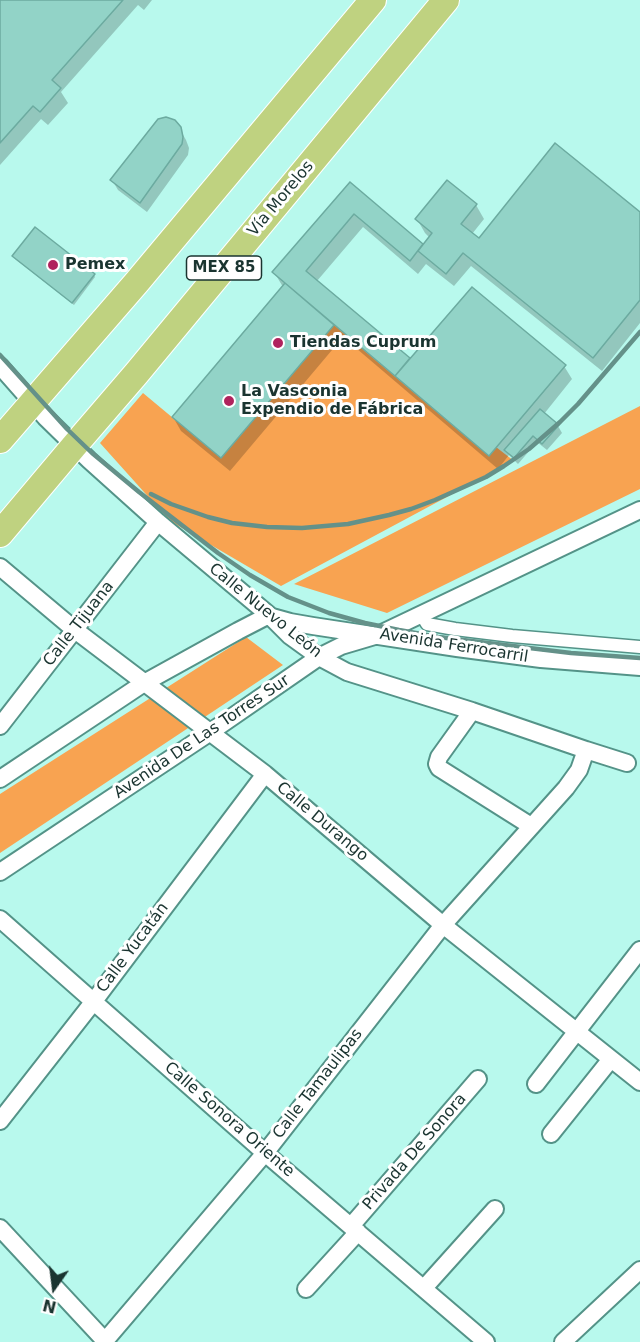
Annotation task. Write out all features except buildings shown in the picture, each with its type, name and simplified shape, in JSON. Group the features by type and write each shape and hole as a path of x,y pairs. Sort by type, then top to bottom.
{"main road":[{"name":"MEX 85","path":"0,440 137,282 373,0"},
{"name":"Vía Morelos","path":"0,534 136,374 446,0"}],"street":[{"name":"Calle Nuevo León","path":"0,366 74,446 158,522 269,615 290,636 320,657 347,672 627,763"},
{"name":"Avenida De Las Torres Sur","path":"0,872 320,657 341,646 378,635 640,510"},
{"name":"Calle Tijuana","path":"0,726 158,522"},
{"name":"Calle Durango","path":"0,567 75,630 265,774 443,925 611,1059 638,1076"},
{"name":"Avenida Ferrocarril","path":"422,614 427,624 455,629 640,647"},
{"name":"Avenida Ferrocarril","path":"269,615 301,624 457,648 541,659 640,667"},
{"path":"0,779 144,683 269,615"},
{"path":"472,711 439,757 438,768 531,826"},
{"name":"Calle Tamaulipas","path":"105,1342 265,1153 443,925 575,776 586,750"},
{"name":"Calle Yucatán","path":"0,1121 94,1001 265,774"},
{"name":"Calle Sonora Oriente","path":"0,919 265,1153 486,1342"},
{"path":"536,1084 640,950"},
{"path":"550,1134 611,1059"},
{"name":"Privada De Sonora","path":"306,1289 478,1079"},
{"path":"424,1288 495,1209"},
{"path":"0,1228 105,1342"},
{"path":"562,1342 640,1270"}],"shaded area":[{"path":"334,325 489,456 496,447 514,461 281,586 170,521 100,443 143,393 221,458"},
{"path":"640,406 640,489 387,613 294,584"},
{"path":"246,637 283,665 0,853 0,794"}],"railway":[{"path":"151,494 208,517 232,523 267,527 302,528 348,524 411,509 486,477 529,449 578,404 640,332"},
{"path":"0,355 67,429 92,453 218,553 288,597 329,613 365,623 438,637 571,653 640,658"}],"place":[{"name":"Pemex","path":"53,265"},
{"name":"Tiendas Cuprum","path":"278,343"},
{"name":"La Vasconia Expendio de Fábrica","path":"229,401"}]}
